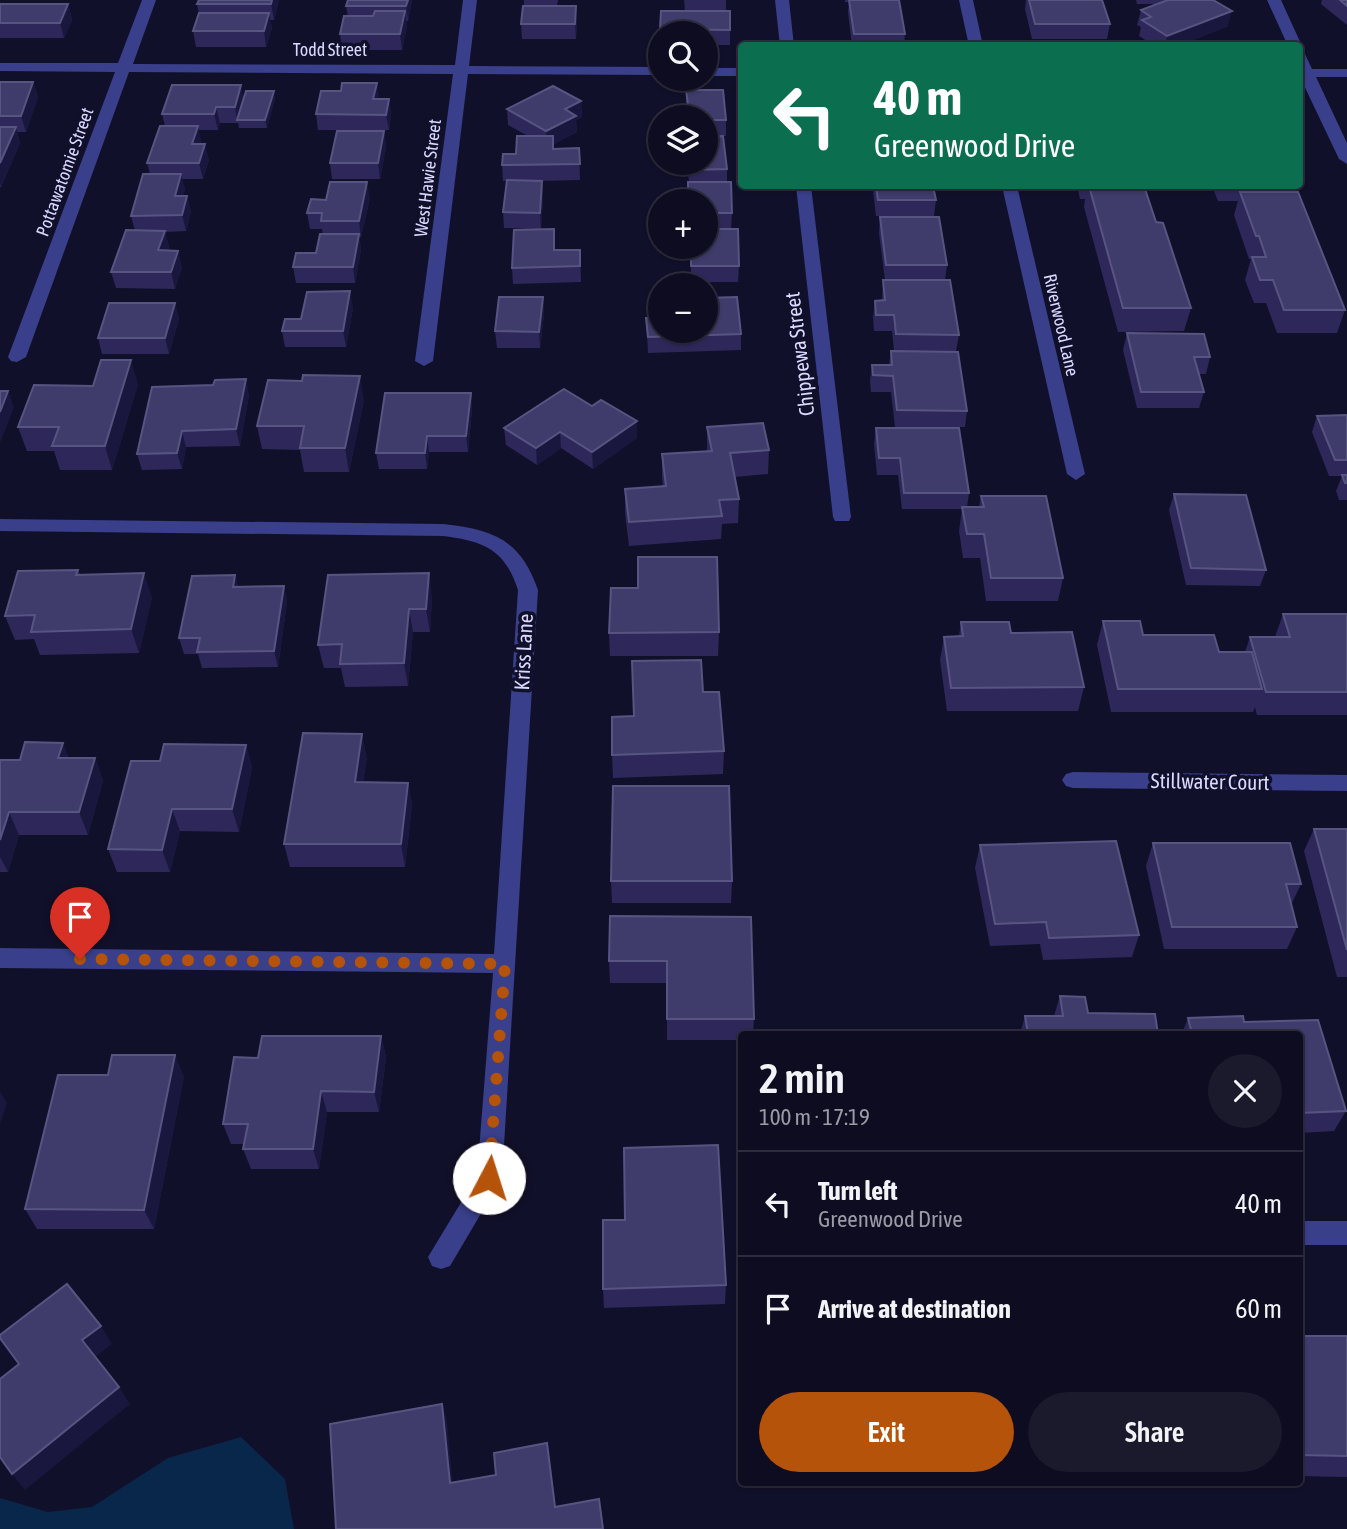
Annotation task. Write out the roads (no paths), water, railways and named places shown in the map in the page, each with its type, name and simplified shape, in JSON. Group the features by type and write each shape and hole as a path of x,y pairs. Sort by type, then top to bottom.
{"street":[{"name":"Pottawatomie Street","path":"17,357 149,0"},
{"name":"West Hawie Street","path":"424,361 470,0"},
{"path":"782,0 787,42"},
{"path":"966,0 975,42"},
{"path":"1274,0 1293,42"},
{"name":"Todd Street","path":"0,67 648,71"},
{"path":"718,72 738,72"},
{"path":"1347,73 1304,73 1347,159"},
{"name":"Chippewa Street","path":"803,189 842,517"},
{"name":"Riverwood Lane","path":"1010,189 1076,474"},
{"name":"Kriss Lane","path":"0,525 443,530 481,537 512,554 523,571 528,590 489,1178 442,1257"},
{"name":"Stillwater Court","path":"1073,780 1347,783"},
{"path":"0,958 505,964"},
{"path":"1303,1233 1347,1233"}],"water":[{"path":"241,1437 285,1479 294,1529 0,1529 0,1498 48,1512 92,1507 168,1458"}]}
